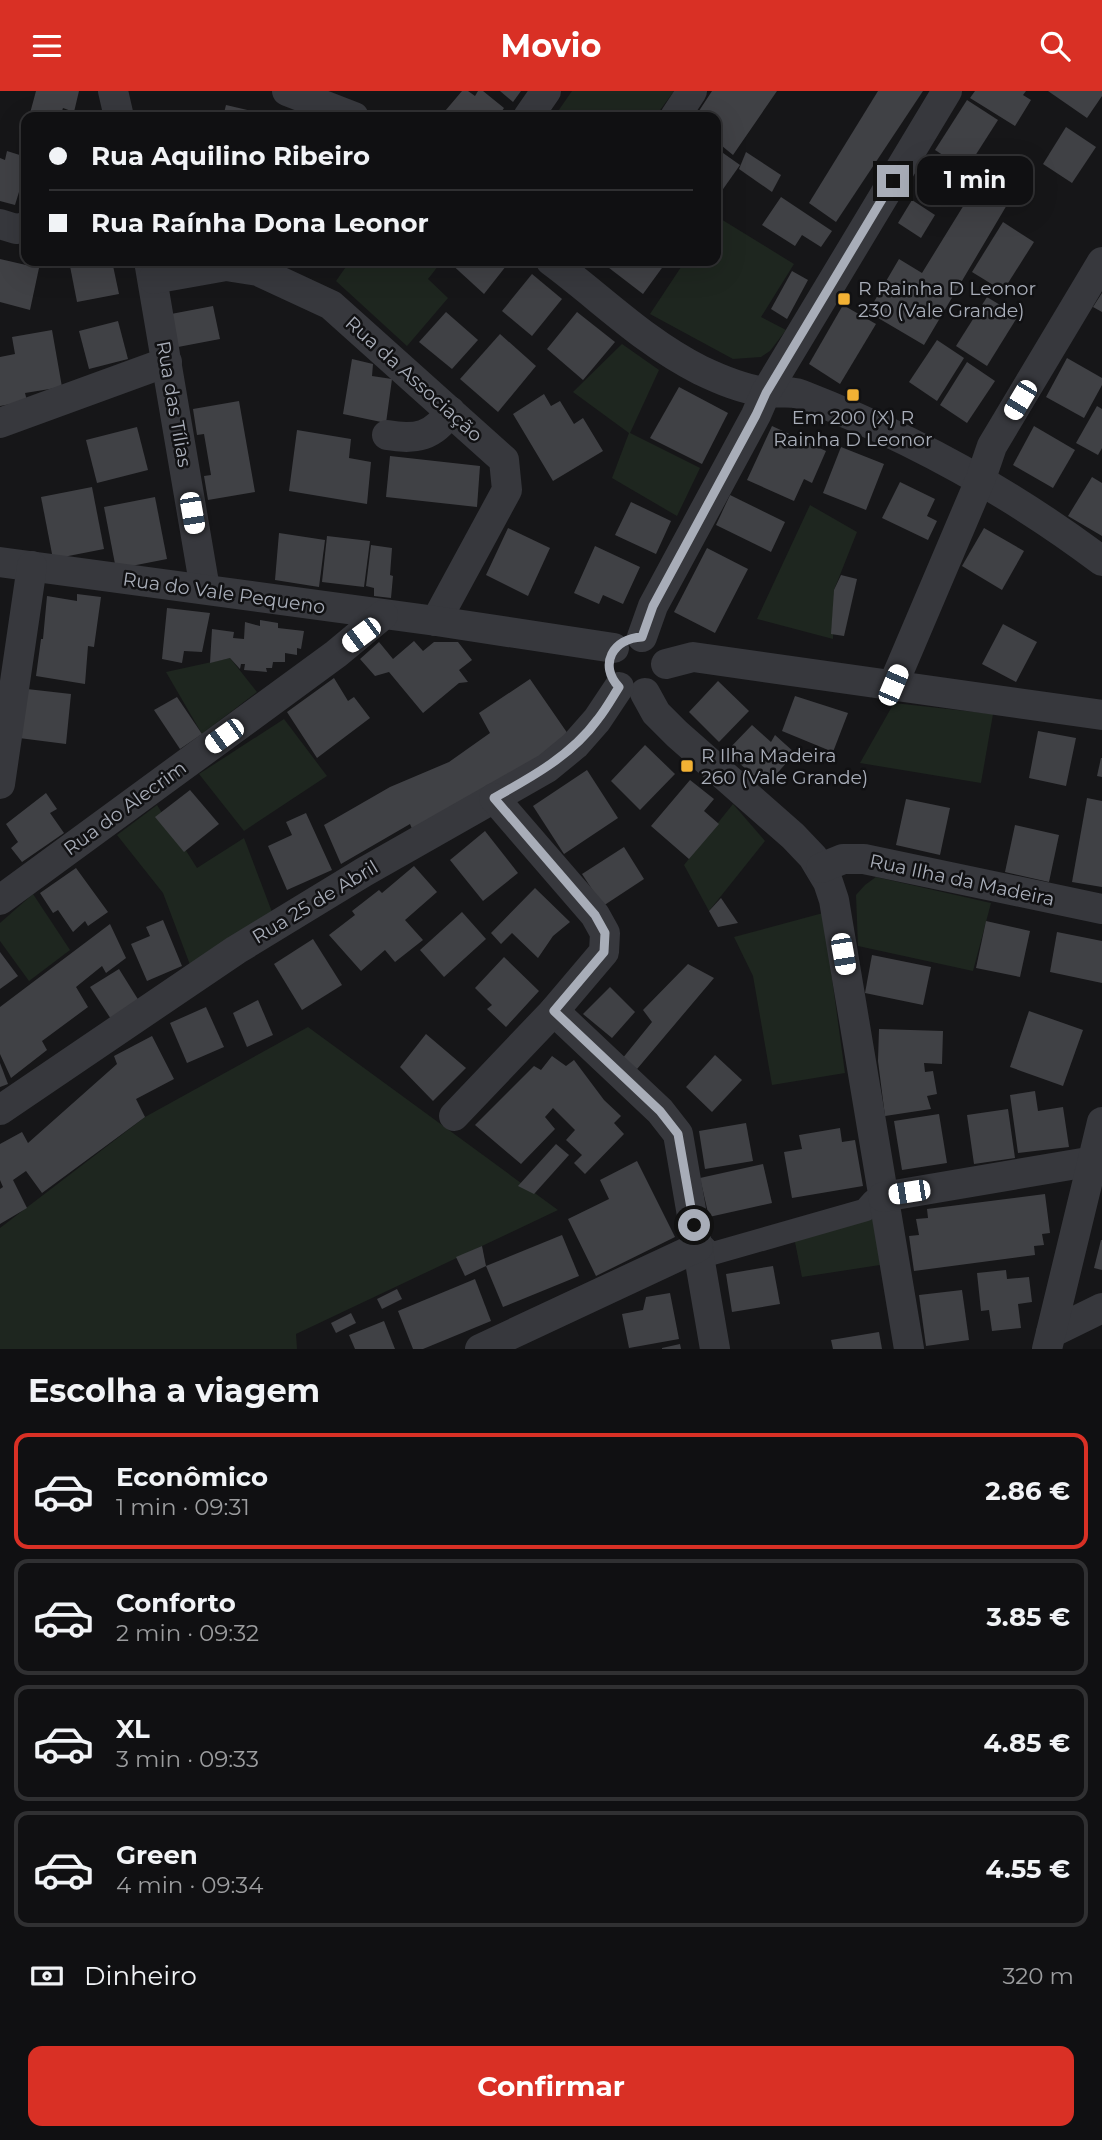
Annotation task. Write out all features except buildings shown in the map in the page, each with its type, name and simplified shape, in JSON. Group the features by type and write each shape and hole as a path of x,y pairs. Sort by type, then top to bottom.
{"street":[{"path":"113,91 118,112"},
{"path":"287,91 341,112"},
{"path":"531,112 546,91"},
{"path":"678,112 692,91"},
{"path":"642,637 653,606 766,393 947,91"},
{"path":"0,224 21,228"},
{"path":"893,685 992,446 1102,262"},
{"name":"Rua da Associação","path":"151,270 226,266 258,271 331,305 504,460 507,490 436,621"},
{"path":"557,266 659,347 733,385 766,393 798,393 906,439 981,478 1102,561"},
{"name":"Rua das Tílias","path":"151,270 205,589"},
{"path":"0,422 167,362"},
{"path":"387,435 416,438 441,425 450,411"},
{"name":"Rua do Vale Pequeno","path":"0,562 614,648"},
{"path":"0,784 32,566"},
{"name":"Rua do Alecrim","path":"0,899 336,654 383,615"},
{"path":"632,690 658,685 663,679 666,664 659,646 642,637 632,637 614,648 609,664 613,681 632,690 793,836 821,868 834,900 909,1349"},
{"path":"666,664 693,657 1102,715"},
{"name":"Rua 25 de Abril","path":"0,1110 247,943 364,872 547,768 632,690"},
{"path":"454,1116 554,1011 604,952 605,933 595,915 494,798"},
{"name":"Rua Ilha da Madeira","path":"821,868 843,859 864,859 1102,909"},
{"path":"554,1011 660,1111 678,1134 715,1349"},
{"path":"1049,1341 1102,1122"},
{"path":"480,1349 518,1340 702,1245 711,1254 865,1210 873,1201 883,1197 1094,1161"},
{"path":"1049,1341 1102,1308"}],"shaded area":[{"path":"572,91 674,91 659,112 557,112"},
{"path":"721,219 794,264 761,317 786,330 770,351 761,357 733,359 650,314 682,266 721,266"},
{"path":"346,266 438,266 428,279 448,298 407,346 336,281"},
{"path":"622,344 659,370 630,433 700,468 677,516 612,478 629,433 573,392"},
{"path":"810,505 857,532 834,590 833,639 757,619"},
{"path":"230,658 257,692 202,734 166,672"},
{"path":"894,703 993,714 981,783 860,763"},
{"path":"284,719 327,776 244,831 199,774"},
{"path":"733,804 765,841 709,911 684,865"},
{"path":"157,805 197,868 244,838 272,912 192,970 163,893 117,835"},
{"path":"876,877 991,903 973,971 858,946 856,895"},
{"path":"33,894 70,950 29,981 0,941 0,923"},
{"path":"823,913 845,1073 772,1085 753,976 734,937"},
{"path":"308,1027 558,1210 296,1334 297,1349 0,1349 0,1228 145,1117"},
{"path":"873,1218 880,1265 802,1277 794,1237"}],"place":[{"name":"R Rainha D Leonor 230 (Vale Grande)","path":"844,299"},
{"name":"Em 200 (X) R Rainha D Leonor","path":"853,395"},
{"name":"R Ilha Madeira 260 (Vale Grande)","path":"687,766"}],"route":[{"path":"694,1225 678,1134 660,1111 554,1011 604,952 605,933 595,915 494,798 547,768 575,745 597,720 619,687 610,673 610,656 614,648 632,637 642,637 653,606 766,393 893,181"}]}
